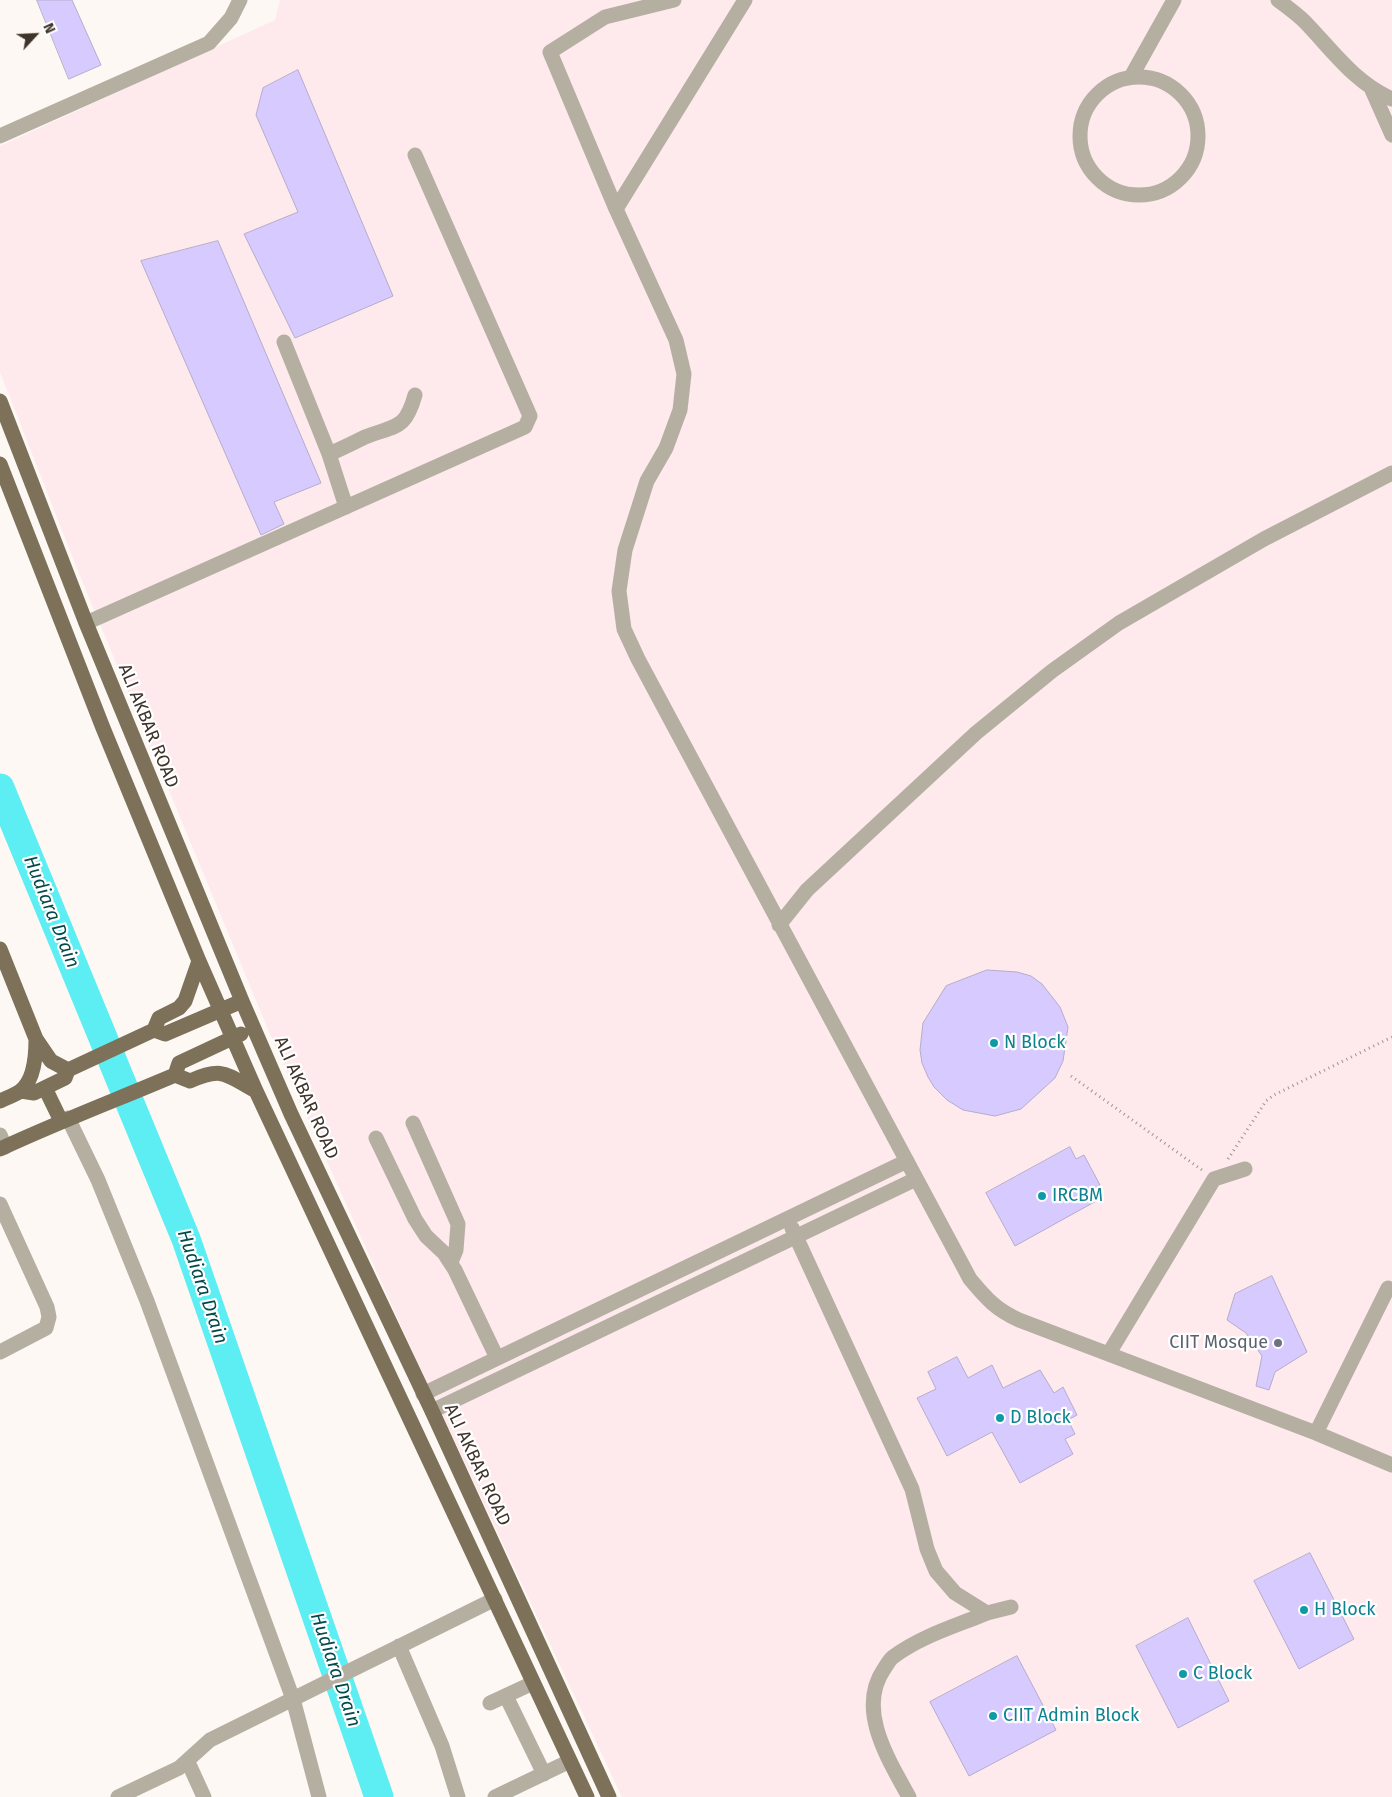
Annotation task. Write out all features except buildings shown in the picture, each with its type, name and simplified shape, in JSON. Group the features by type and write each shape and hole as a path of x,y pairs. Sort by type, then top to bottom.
{"main road":[{"name":"ALI AKBAR ROAD","path":"0,401 86,623 242,1001 291,1114 432,1411 609,1797"},
{"path":"0,464 102,728 220,1010 256,1091 587,1797"},
{"path":"0,949 36,1039 51,1061 70,1069"},
{"path":"154,1030 158,1018 180,1008 185,1001 199,961"},
{"path":"0,1101 21,1091 34,1093 45,1088 65,1078 70,1069 154,1030 165,1034 242,1001"},
{"path":"175,1075 179,1063 254,1029"},
{"path":"21,1091 32,1072 36,1039"},
{"path":"2,1144 175,1075 190,1081 210,1072 223,1073 256,1091"},
{"path":"45,1088 71,1118"}],"street":[{"path":"0,136 209,43 231,18 240,0"},
{"path":"674,0 606,17 550,52 616,209 676,340 684,374 680,410 666,448 647,480 625,550 619,591 624,629 779,925 970,1279 998,1311 1316,1433 1392,1465"},
{"path":"616,209 745,0"},
{"path":"1131,77 1154,79 1174,89 1189,105 1197,126 1197,148 1188,169 1172,185 1152,194 1141,196 1119,192 1100,181 1086,163 1080,141 1082,119 1093,99 1110,84 1131,77 1174,0"},
{"path":"1278,0 1304,21 1332,53 1372,90 1392,98"},
{"path":"1372,90 1392,135"},
{"path":"86,623 526,427 530,416 415,154"},
{"path":"284,342 330,454 346,507"},
{"path":"330,454 367,436 397,428 411,409 415,395"},
{"path":"779,925 807,890 976,733 1052,671 1119,623 1256,544 1392,473"},
{"path":"71,1118 146,1301 292,1699 319,1797"},
{"path":"413,1123 458,1224 456,1250 451,1262"},
{"path":"376,1138 415,1219 426,1236 451,1262 497,1358"},
{"path":"423,1394 788,1220 907,1161"},
{"path":"1109,1353 1214,1179 1245,1169"},
{"path":"432,1411 916,1179"},
{"path":"0,1204 47,1308 49,1317 46,1328 0,1352"},
{"path":"788,1220 912,1490 927,1549 936,1571 956,1593 987,1613"},
{"path":"1316,1433 1388,1288"},
{"path":"118,1797 188,1762 210,1740 495,1600"},
{"path":"909,1797 882,1747 873,1712 877,1679 892,1658 917,1642 987,1613 1011,1607"},
{"path":"392,1650 442,1746 458,1797"},
{"path":"490,1703 533,1683"},
{"path":"506,1696 544,1774"},
{"path":"188,1762 204,1797"},
{"path":"495,1797 570,1762"}],"path":[{"path":"1071,1076 1214,1179 1266,1101 1274,1095 1392,1037"}],"shaded area":[{"path":"280,0 1392,0 1392,1797 622,1797 417,1361 275,1046 78,571 0,372 0,146 275,20"}],"waterway":[{"name":"Hudiara Drain","path":"0,788 186,1239 379,1797"}],"place":[{"name":"N Block","path":"994,1043"},
{"name":"IRCBM","path":"1042,1196"},
{"name":"CIIT Mosque","path":"1278,1343"},
{"name":"D Block","path":"1000,1418"},
{"name":"H Block","path":"1304,1610"},
{"name":"C Block","path":"1183,1674"},
{"name":"CIIT Admin Block","path":"993,1716"}]}
